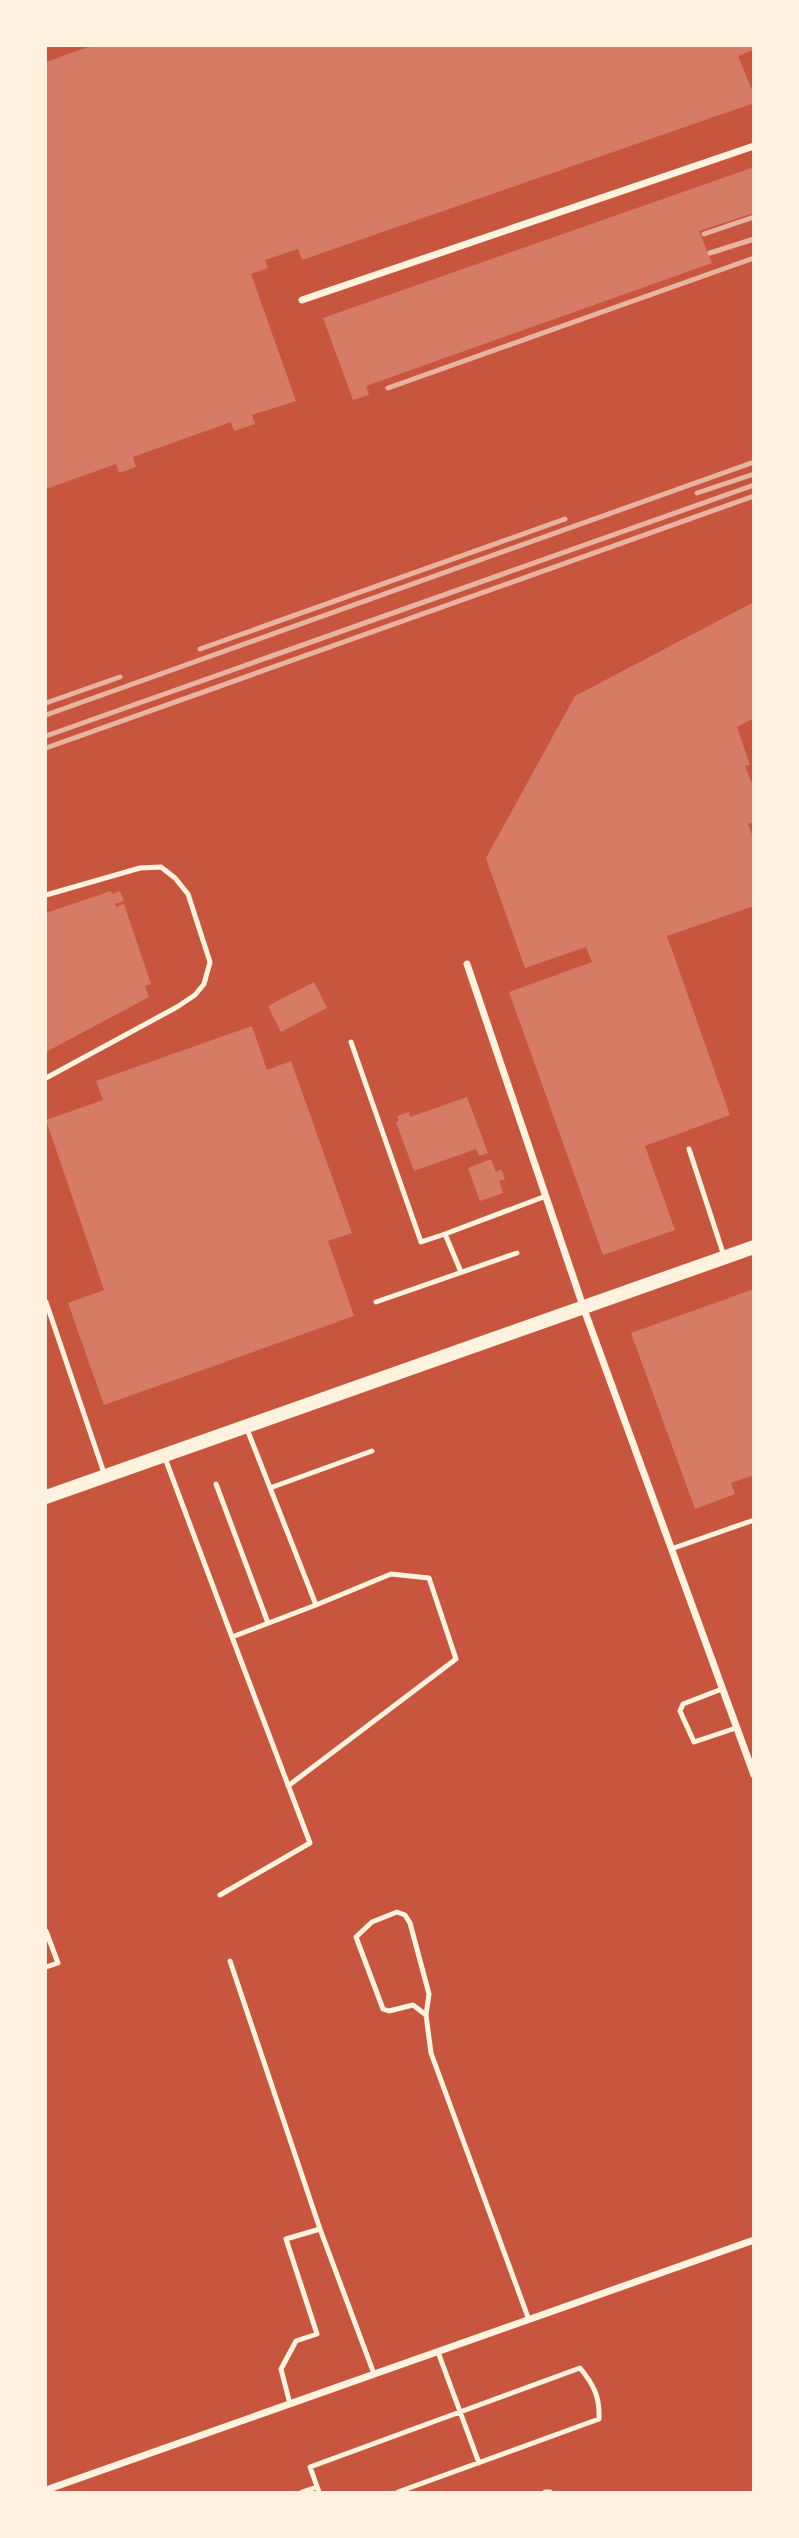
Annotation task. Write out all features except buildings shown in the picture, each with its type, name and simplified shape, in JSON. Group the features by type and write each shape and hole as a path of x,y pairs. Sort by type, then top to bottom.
{"main road":[{"path":"46,1497 753,1248"}],"street":[{"path":"302,300 754,146"},
{"path":"467,964 583,1307 754,1775"},
{"path":"46,2490 754,2241"}],"lane":[{"path":"46,895 140,868 161,867 175,878 188,894 210,962 204,984 195,995 46,1078"},
{"path":"351,1042 421,1242 545,1196"},
{"path":"689,1149 724,1257"},
{"path":"445,1234 460,1272"},
{"path":"376,1302 517,1253"},
{"path":"46,1302 105,1476"},
{"path":"246,1426 316,1605"},
{"path":"270,1488 372,1451"},
{"path":"164,1455 310,1843 220,1895"},
{"path":"216,1484 268,1623"},
{"path":"671,1549 754,1520"},
{"path":"232,1637 391,1574 429,1578 456,1660 288,1786"},
{"path":"722,1689 683,1704 680,1711 694,1742 736,1728"},
{"path":"426,2015 413,2005 389,2011 383,2009 356,1937 372,1922 397,1912 405,1915 410,1923 429,1994 426,2015 431,2053 529,2320"},
{"path":"46,1931 58,1963 46,1967"},
{"path":"230,1961 320,2229 374,2374"},
{"path":"290,2404 281,2369 296,2341 317,2334 286,2239 320,2229"},
{"path":"438,2352 479,2463"},
{"path":"302,2493 318,2490 310,2467 580,2368 593,2382 600,2402 599,2419 398,2493"}],"railway":[{"path":"704,234 754,217"},
{"path":"710,253 754,239"},
{"path":"388,388 754,258"},
{"path":"46,715 754,462"},
{"path":"697,493 754,474"},
{"path":"46,736 754,485"},
{"path":"46,748 754,496"},
{"path":"200,649 565,519"},
{"path":"46,703 120,677"}]}
